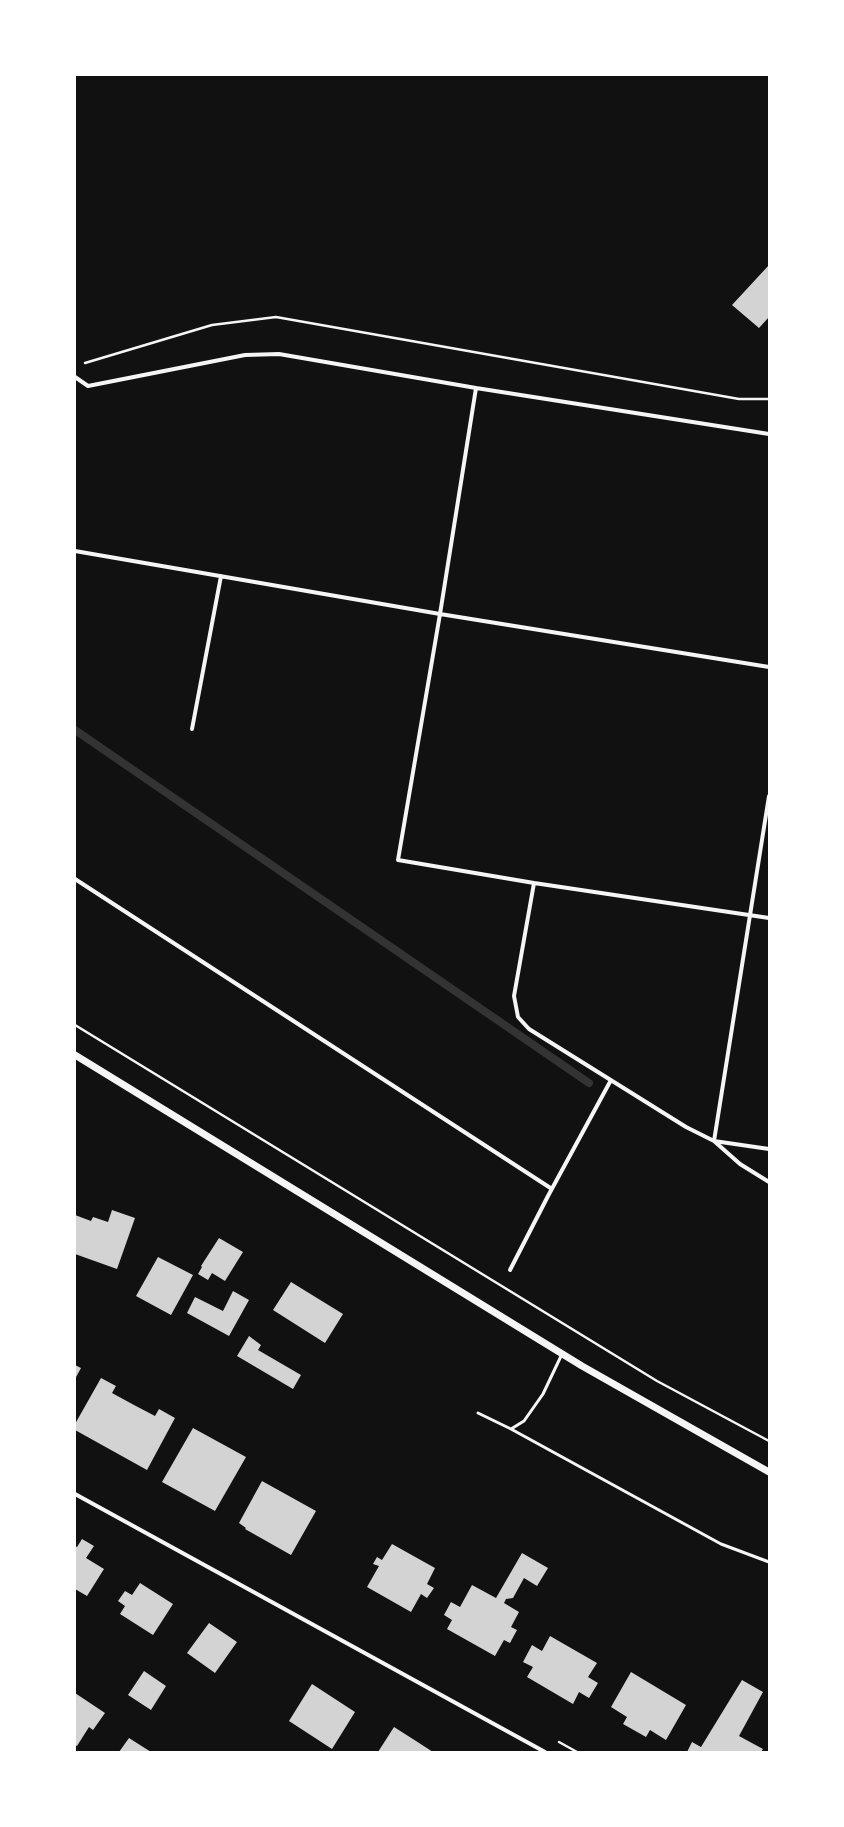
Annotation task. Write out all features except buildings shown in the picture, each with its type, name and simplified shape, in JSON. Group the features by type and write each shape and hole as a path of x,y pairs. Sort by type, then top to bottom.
{"street":[{"path":"75,377 88,386 245,355 279,354 476,388 769,434"},
{"path":"476,388 440,614 398,860 534,883 769,918"},
{"path":"75,551 440,614 769,667"},
{"path":"192,729 221,576"},
{"path":"714,1141 769,796"},
{"path":"75,879 552,1189"},
{"path":"534,883 514,996 518,1016 529,1029 686,1127 714,1141 740,1164 769,1182"},
{"path":"75,1055 562,1354 769,1472"},
{"path":"510,1270 611,1080"},
{"path":"714,1141 769,1149"},
{"path":"75,1494 545,1752"}],"lane":[{"path":"511,1429 524,1421 543,1394 562,1354"},
{"path":"478,1413 511,1429 720,1544 769,1562"}],"path":[{"path":"81,364 212,325 276,317 739,399 769,399"},
{"path":"75,1025 657,1381 769,1441"}],"waterway":[{"path":"75,730 589,1083"}]}
